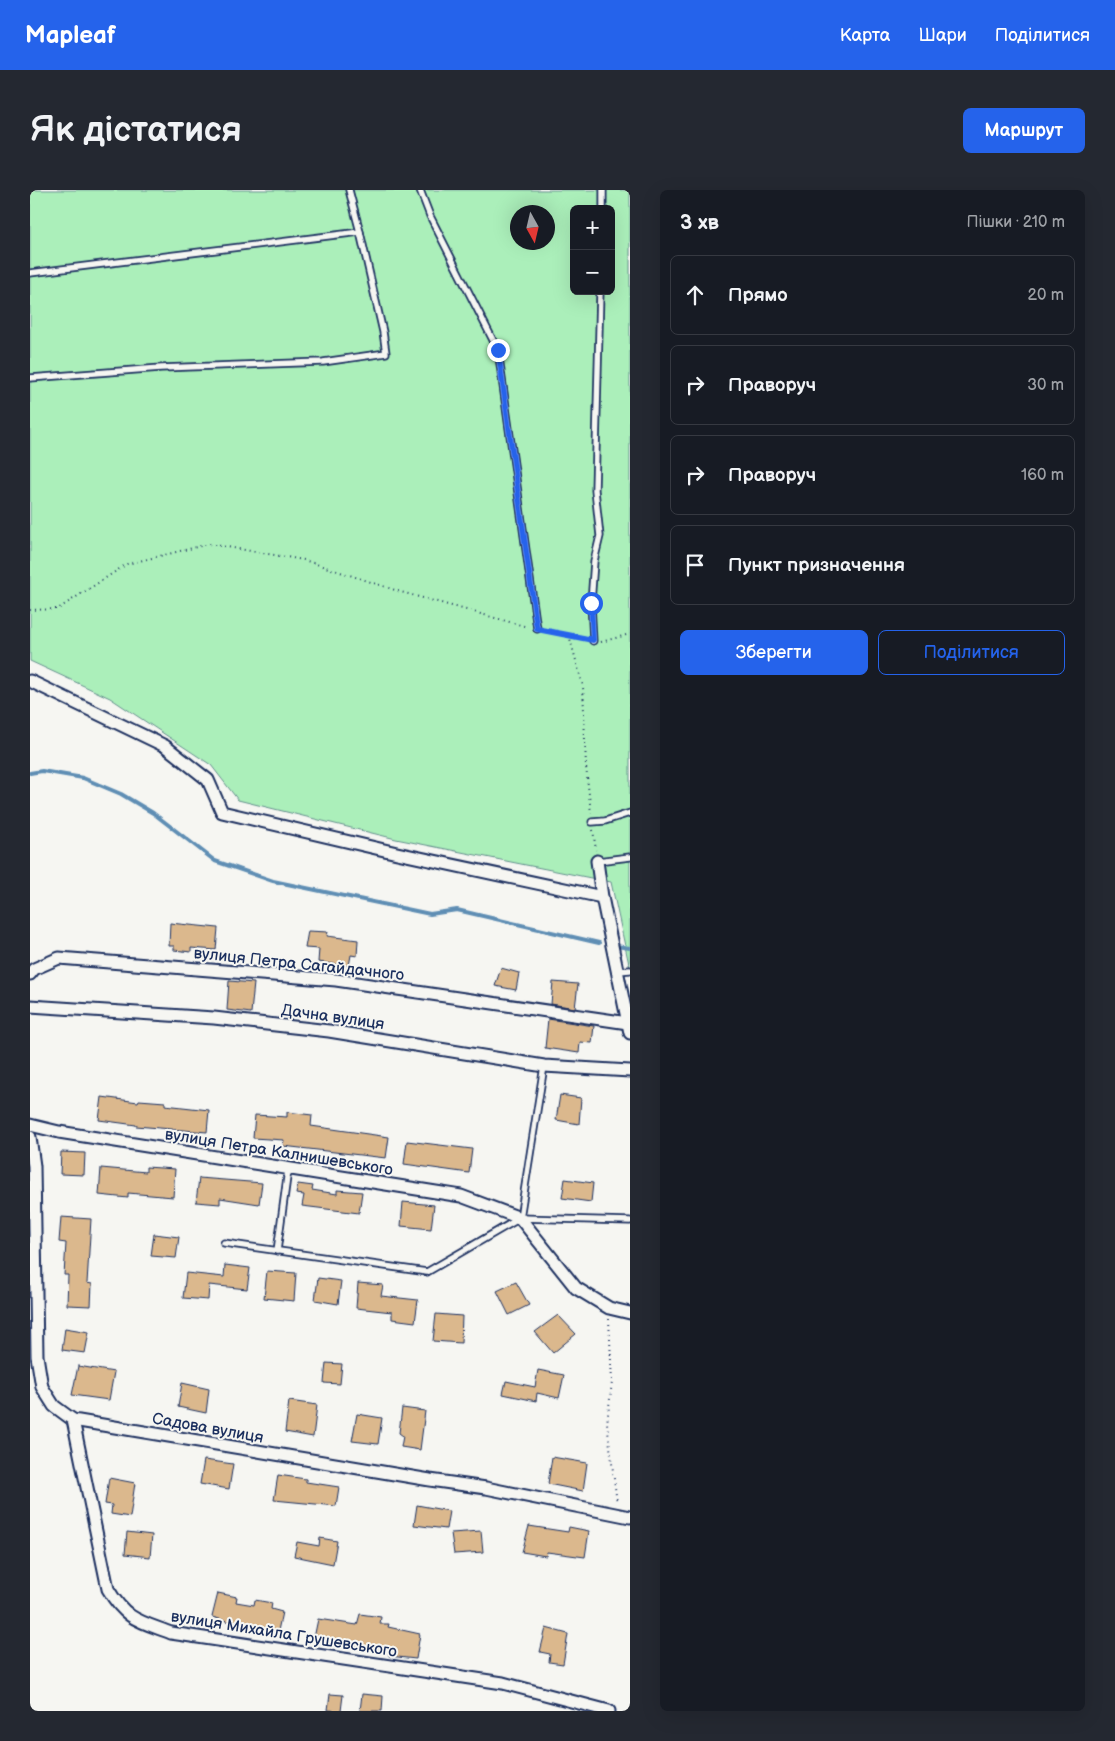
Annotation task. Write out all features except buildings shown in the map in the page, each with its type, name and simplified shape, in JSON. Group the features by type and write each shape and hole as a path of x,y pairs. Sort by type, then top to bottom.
{"street":[{"path":"30,681 165,746 208,780 222,812 397,853 602,897"},
{"path":"597,861 602,897 629,1028"},
{"name":"вулиця Петра Сагайдачного","path":"30,974 34,969 59,958 316,978 629,1028"},
{"name":"Дачна вулиця","path":"30,1006 214,1018 330,1031 544,1066 630,1071"},
{"name":"вулиця Петра Калнишевського","path":"30,1125 59,1132 288,1170 462,1196 520,1218"},
{"name":"Садова вулиця","path":"30,1137 34,1166 37,1356 42,1387 54,1406 73,1420 486,1488 624,1516"},
{"path":"520,1218 576,1288 609,1308 630,1313"},
{"name":"вулиця Михайла Грушевського","path":"73,1420 108,1589 117,1605 135,1620 171,1633 503,1683 609,1711"}],"lane":[{"path":"30,378 161,368 323,362 386,353 383,332 349,190"},
{"path":"420,190 430,216 498,350 537,629"},
{"path":"603,190 603,205"},
{"path":"30,273 360,232"},
{"path":"593,640 591,594 594,561 600,536 595,490 600,295"},
{"path":"592,822 630,813"},
{"path":"597,861 630,857"},
{"path":"617,971 630,970"},
{"path":"520,1218 544,1066"},
{"path":"277,1251 288,1170"},
{"path":"224,1243 426,1272 520,1218 630,1221"}],"path":[{"path":"30,610 58,608 127,564 209,544 304,560 401,592 537,629 604,642 630,634"},
{"path":"569,635 583,686 586,767 597,861"},
{"path":"609,1308 612,1382 607,1423 624,1516"}],"green space":[{"path":"30,190 630,190 630,969 611,882 396,839 238,800 211,765 110,698 30,661"}],"waterway":[{"path":"30,773 42,771 83,778 121,794 153,813 215,861 273,881 430,914 457,910 599,943"},
{"path":"616,946 630,948"}],"route":[{"path":"498,350 537,629 593,640 591,603"}]}
